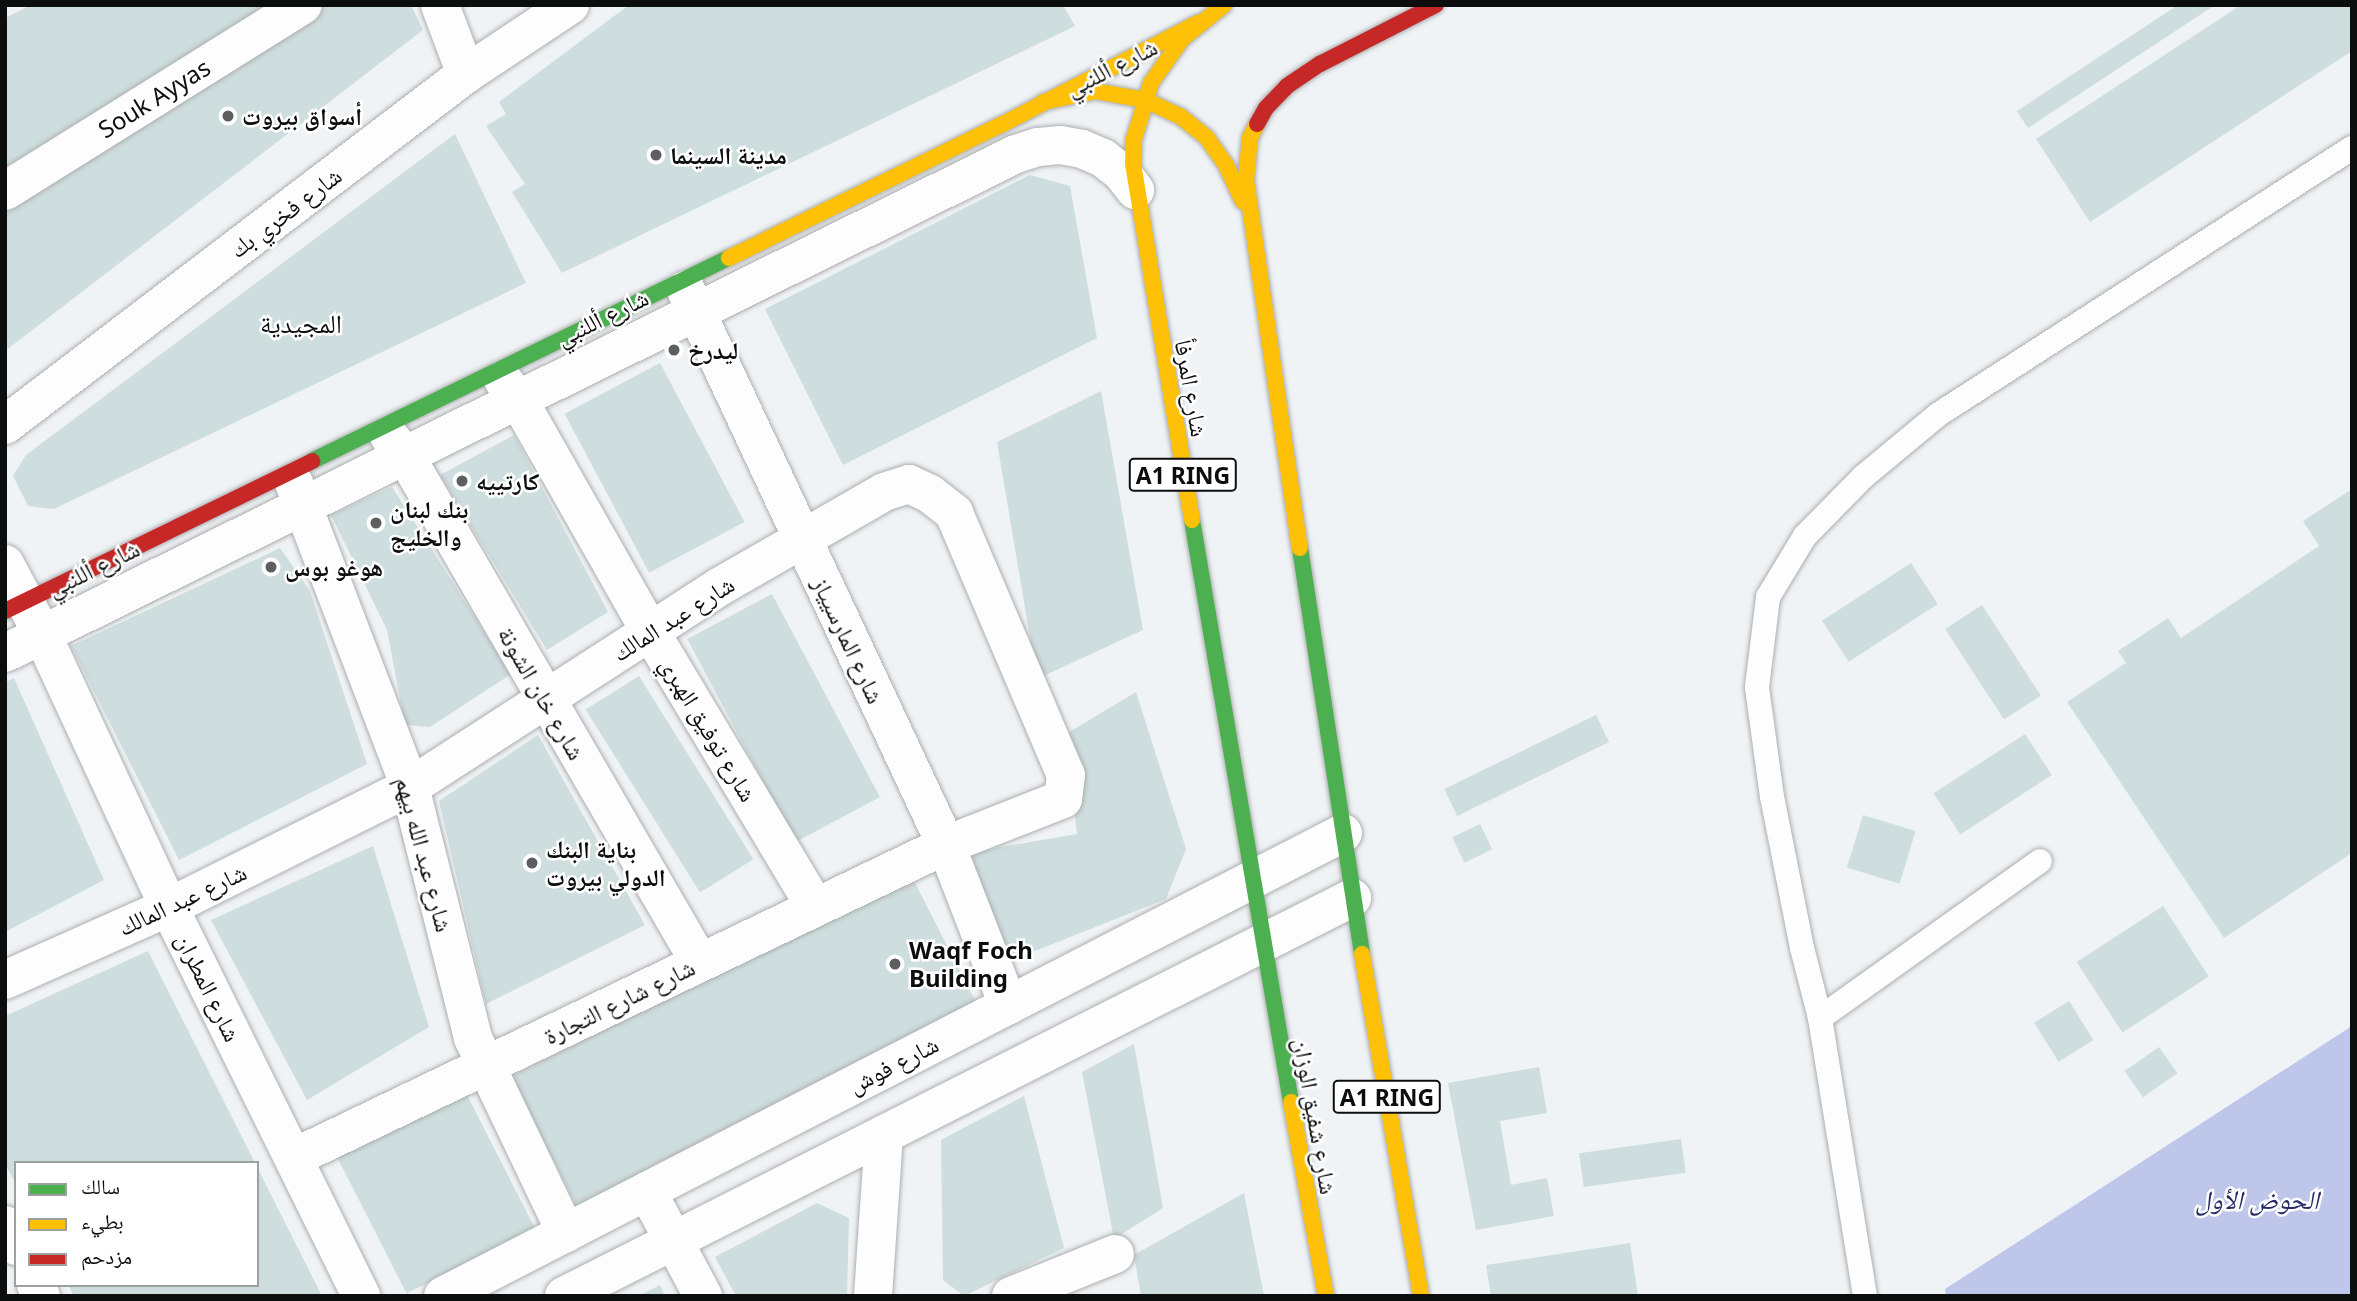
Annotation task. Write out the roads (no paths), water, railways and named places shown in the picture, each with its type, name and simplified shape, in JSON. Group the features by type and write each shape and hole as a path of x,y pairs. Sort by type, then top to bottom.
{"main road":[{"name":"A1 RING","path":"1198,23 1224,5"},
{"name":"A1 RING","path":"1421,1296 1352,898 1245,180 1250,138 1266,108 1287,86 1320,64 1436,5"},
{"name":"شارع المرفأ","path":"1198,23 1162,66 1145,100 1134,139 1135,190 1262,944"},
{"name":"شارع أللنبي","path":"14,607 296,489 381,426 495,370 689,295 1043,102 1198,23"},
{"path":"1043,102 1095,91 1145,100 1180,116 1207,138 1226,164 1250,215"},
{"name":"شارع شفيق الوزان","path":"1262,944 1326,1296"}],"street":[{"name":"Souk Ayyas","path":"5,191 303,5"},
{"path":"440,5 466,74"},
{"name":"شارع فخري بك","path":"5,425 466,74 570,5"},
{"name":"شارع أللنبي","path":"5,653 296,489 405,455 518,399 689,295 1016,154 1038,147 1060,145 1082,149 1103,158 1121,172 1135,190"},
{"name":"شارع المارسيياز","path":"689,295 946,845 1008,1005"},
{"name":"شارع توفيق الهبري","path":"495,370 518,399 650,631 815,907"},
{"name":"شارع خان الشونة","path":"381,426 405,455 700,963"},
{"name":"شارع عبد المالك","path":"5,980 170,907 410,787 719,587 884,492 909,484 930,494 954,513 1066,775 1063,799 946,845"},
{"name":"شارع عبد الله بيهم","path":"296,489 410,787 473,1038 566,1233"},
{"path":"5,564 14,607"},
{"name":"شارع المطران","path":"14,607 42,634 170,907 361,1296"},
{"name":"شارع فوش","path":"443,1296 1343,832"},
{"name":"شارع شارع التجارة","path":"293,1158 946,845"},
{"path":"564,1296 1352,898"},
{"path":"873,1296 884,1134"},
{"path":"647,1191 702,1296"},
{"path":"5,1225 14,1242"},
{"path":"1011,1296 1115,1254"}],"lane":[{"path":"1865,1296 1820,1018 1802,948 1772,797 1757,687 1768,597 1805,536 1863,477 1939,414 2352,148"},
{"path":"1820,1018 2039,860"}],"water":[{"name":"الحوض الأول","path":"2352,1026 2352,1296 1946,1296 1945,1289"}],"place":[{"name":"أسواق بيروت","path":"228,116"},
{"name":"مدينة السينما","path":"656,155"},
{"name":"ليدرخ","path":"674,350"},
{"name":"كارتييه","path":"462,481"},
{"name":"بنك لبنان والخليج","path":"376,523"},
{"name":"هوغو بوس","path":"271,567"},
{"name":"بناية البنك الدولي بيروت","path":"532,863"},
{"name":"Waqf Foch Building","path":"895,964"}],"district":[{"name":"المجيدية","path":"301,324"}]}
